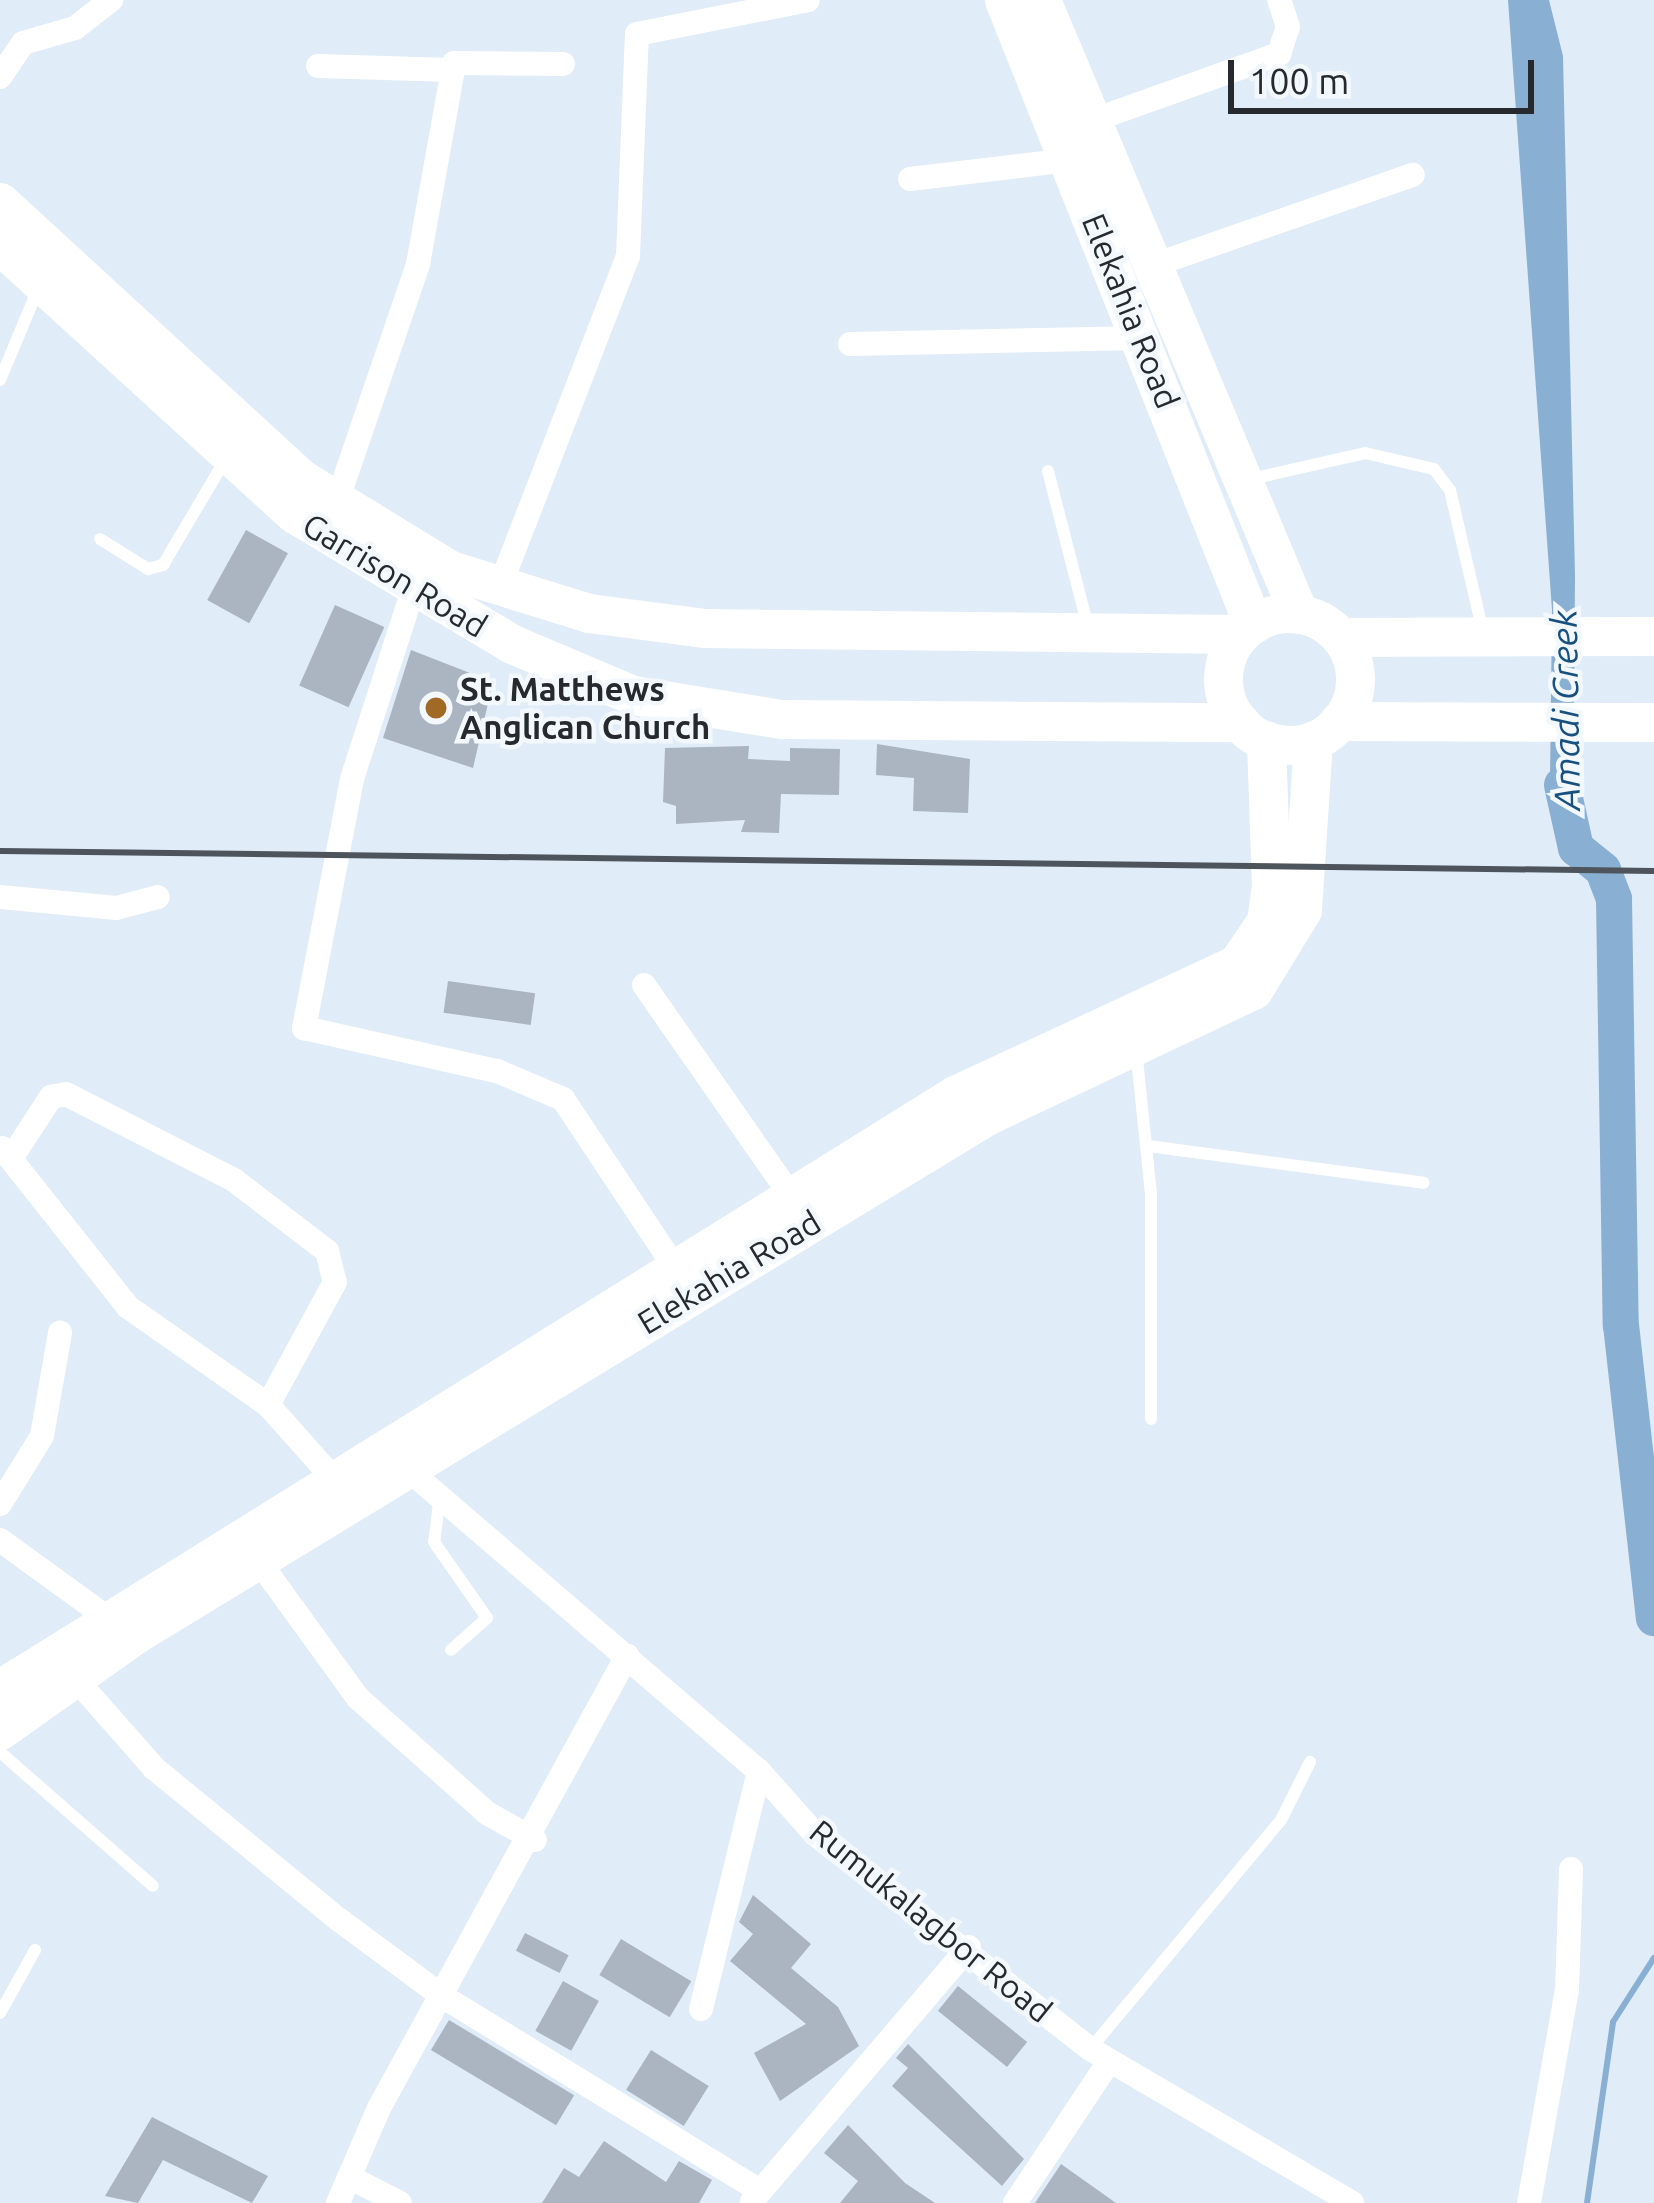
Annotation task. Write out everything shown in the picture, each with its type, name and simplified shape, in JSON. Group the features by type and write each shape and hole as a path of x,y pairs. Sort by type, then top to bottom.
{"main road":[{"name":"Elekahia Road","path":"1004,0 1142,338 1247,629"},
{"name":"Elekahia Road","path":"1042,0 1154,265 1238,482 1299,614"},
{"name":"Garrison Road","path":"0,202 336,504 500,586 705,628 1091,640 1247,629"},
{"name":"Garrison Road","path":"0,244 226,459 413,590 574,671 720,715 1253,731"},
{"path":"1654,636 1340,637 1299,614 1247,629 1223,678 1253,731 1654,722"},
{"path":"1326,731 1355,682 1340,637"},
{"name":"Elekahia Road","path":"396,1458 676,1269 1010,1064 1238,964 1266,921 1271,886 1253,731"},
{"name":"Elekahia Road","path":"0,1689 105,1616 343,1489 986,1115 1134,1042 1237,1000 1280,961 1302,910 1326,731"},
{"name":"Elekahia Road","path":"0,1730 73,1676 258,1560 343,1489"}],"street":[{"path":"0,77 23,43 75,28 111,0"},
{"path":"500,586 628,256 638,34 808,0"},
{"path":"1091,121 1279,54 1288,27 1279,0"},
{"path":"318,66 451,70 471,58 563,64"},
{"path":"336,504 418,264 451,70"},
{"path":"910,179 1070,160"},
{"path":"1154,265 1413,175"},
{"path":"850,344 1142,338"},
{"path":"413,590 352,779 304,1028 496,1071 563,1100 676,1269"},
{"path":"0,897 100,908 158,897"},
{"path":"644,985 791,1196"},
{"path":"268,1405 334,1282 326,1251 234,1180 66,1094 51,1097 6,1152 128,1307 268,1405 343,1489"},
{"path":"0,1504 42,1436 60,1333"},
{"name":"Rumukalagbor Road","path":"396,1458 440,1503 759,1771 815,1834 969,1947 1099,2056 1300,2192 1352,2203"},
{"path":"0,1540 105,1616"},
{"path":"258,1560 358,1697 487,1813 535,1840"},
{"path":"338,2203 442,1996 535,1840 627,1656"},
{"path":"73,1676 198,1808 442,1996 755,2196 969,1947"},
{"path":"701,2009 759,1771"},
{"path":"1529,2203 1567,1990 1571,1869"},
{"path":"1015,2203 1099,2056"},
{"path":"350,2177 400,2203"}],"lane":[{"path":"0,380 40,282"},
{"path":"1238,482 1365,453 1434,469 1450,490 1484,635"},
{"path":"100,539 148,569 163,565 226,459"},
{"path":"1048,471 1091,640"},
{"path":"1134,1042 1148,1146 1151,1419"},
{"path":"1148,1146 1424,1183"},
{"path":"440,1503 430,1533 487,1618 451,1650"},
{"path":"0,1752 153,1886"},
{"path":"1099,2056 1281,1820 1310,1762"},
{"path":"0,2013 35,1950"}],"water":[{"path":"1508,0 1549,0 1563,56 1575,576 1573,832 1564,833 1550,780 1552,610"}],"building":[{"path":"246,530 288,553 249,623 207,600"},
{"path":"335,605 384,627 349,707 299,685"},
{"name":"St. Matthews Anglican Church","path":"411,650 493,682 473,768 383,738"},
{"path":"877,744 970,759 968,813 913,811 914,778 876,775"},
{"path":"749,746 748,759 790,761 790,748 840,749 839,795 781,794 779,833 741,832 745,820 676,824 676,806 663,802 665,748"},
{"path":"448,981 535,993 531,1025 444,1013"},
{"path":"753,1895 811,1944 791,1968 838,2007 859,2046 780,2101 754,2053 806,2024 730,1961 753,1934 739,1922"},
{"path":"525,1933 569,1955 560,1973 516,1951"},
{"path":"621,1939 691,1981 670,2017 599,1975"},
{"path":"563,1981 599,2001 571,2051 535,2031"},
{"path":"958,1986 1027,2042 1007,2067 938,2011"},
{"path":"449,2020 574,2095 556,2125 431,2050"},
{"path":"908,2044 1024,2159 1002,2186 892,2086 908,2068 896,2058"},
{"path":"651,2050 709,2086 684,2126 626,2090"},
{"path":"152,2117 268,2176 252,2203 163,2160 138,2203 105,2196"},
{"path":"848,2125 905,2183 935,2203 840,2203 858,2181 824,2153"},
{"path":"604,2141 666,2182 679,2161 712,2180 699,2203 542,2203 564,2168 579,2177"},
{"path":"1061,2164 1116,2203 1035,2203"}],"waterway":[{"name":"Amadi Creek","path":"1562,785 1576,848 1603,870 1614,899 1621,1325 1654,1618"},
{"name":"Amadi Creek","path":"1587,2203 1613,2022 1654,1958"}],"railway":[{"path":"0,851 1654,871"}],"place":[{"name":"St. Matthews Anglican Church","path":"436,708"}]}
